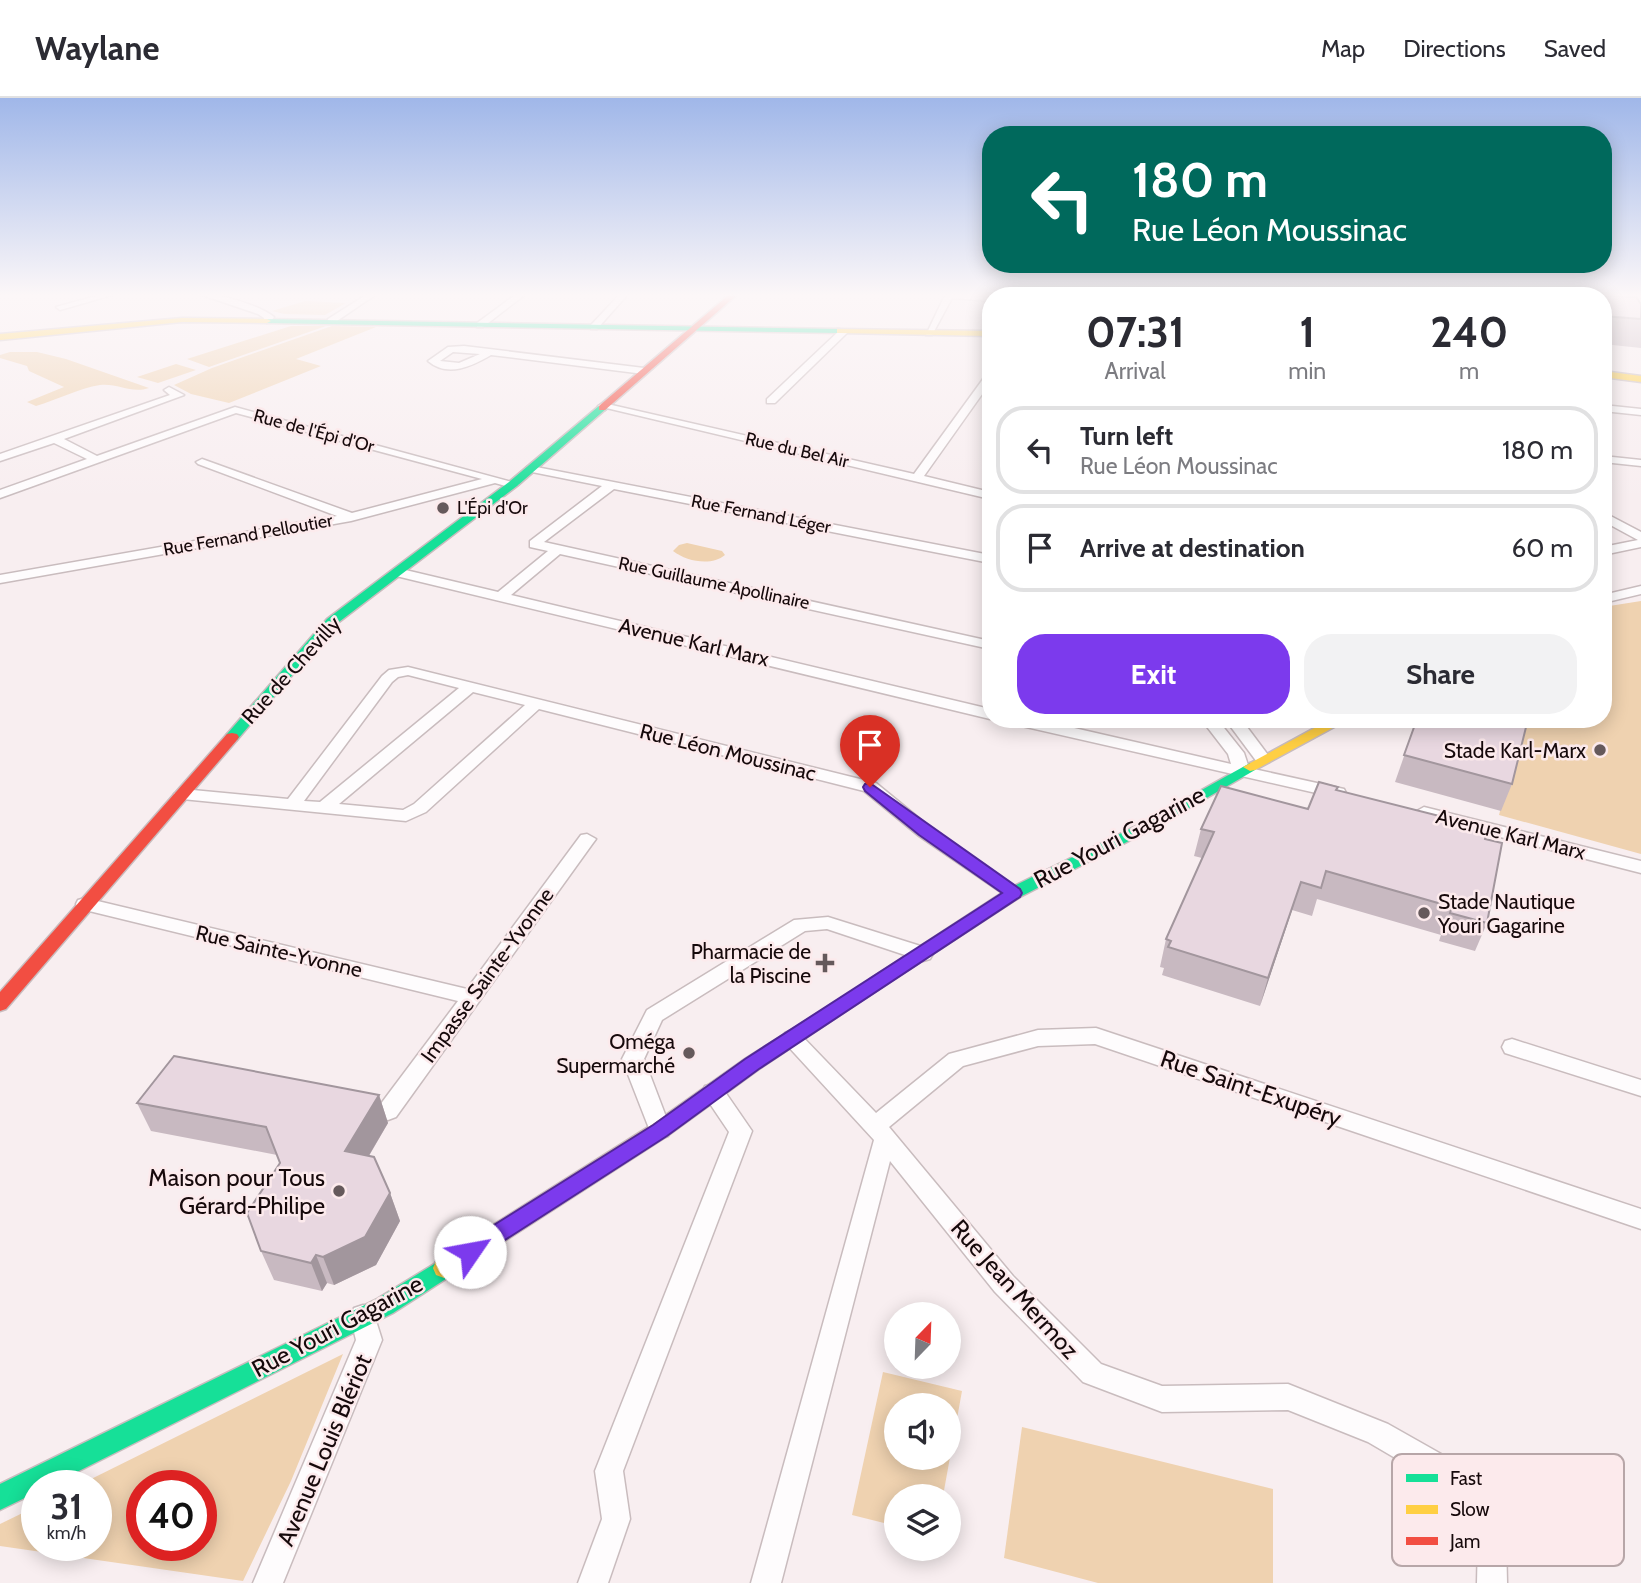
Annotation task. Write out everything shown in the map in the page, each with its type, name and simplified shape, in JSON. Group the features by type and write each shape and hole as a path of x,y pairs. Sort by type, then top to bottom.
{"street":[{"path":"568,362 643,371"},
{"name":"Rue de Chevilly","path":"0,1004 331,622 513,484 653,362"},
{"path":"771,401 811,362"},
{"path":"1612,375 1641,379"},
{"path":"917,478 982,388"},
{"path":"0,458 179,395 169,390"},
{"name":"Rue du Bel Air","path":"603,406 982,493"},
{"path":"1612,409 1641,412"},
{"name":"Rue de l'Épi d'Or","path":"0,494 227,411 238,410 513,484"},
{"path":"56,439 95,459"},
{"path":"1612,459 1641,463"},
{"path":"202,462 351,517"},
{"name":"Rue Fernand Léger","path":"531,469 982,559"},
{"name":"Rue Fernand Pelloutier","path":"0,579 351,517 492,480"},
{"name":"Rue Guillaume Apollinaire","path":"613,484 534,544 982,643"},
{"path":"1612,521 1640,537"},
{"path":"1612,548 1640,537"},
{"path":"500,597 558,549"},
{"name":"Avenue Karl Marx","path":"397,572 982,712"},
{"path":"1612,597 1641,590"},
{"name":"Rue Léon Moussinac","path":"292,805 387,679 394,673 408,671 870,787 925,832 1014,893"},
{"path":"324,808 468,688"},
{"path":"182,794 402,817 411,814 535,704"},
{"path":"1053,728 1349,795"},
{"path":"1216,728 1236,753 1242,771"},
{"path":"1240,728 1263,759"},
{"name":"Rue Youri Gagarine","path":"0,1497 385,1306 660,1130 792,1038 1014,893 1153,823 1263,759 1324,728"},
{"name":"Avenue Karl Marx","path":"1402,807 1523,835 1641,867"},
{"name":"Impasse Sainte-Yvonne","path":"387,1111 587,839"},
{"name":"Rue Sainte-Yvonne","path":"86,904 472,997"},
{"path":"660,1130 633,1059 654,1015 801,925 828,923 923,954"},
{"name":"Rue Saint-Exupéry","path":"880,1132 956,1060 1038,1038 1096,1036 1641,1219"},
{"name":"Rue Jean Mermoz","path":"792,1038 880,1132 1004,1284 1093,1373 1162,1399 1288,1397 1378,1433 1414,1454"},
{"path":"1512,1047 1641,1088"},
{"path":"593,1583 616,1519 609,1471 741,1131 713,1092"},
{"path":"766,1583 880,1132"},
{"name":"Avenue Louis Blériot","path":"268,1583 369,1340 363,1316"}],"shaded area":[{"path":"15,362 75,362 149,388 136,390 100,385 36,406 27,402 64,387 29,371 27,366"},
{"path":"196,362 222,362 209,367"},
{"path":"228,362 308,362 321,366 229,403 191,394 174,385"},
{"path":"176,364 196,370 158,383 137,377"},
{"path":"687,543 722,551 725,555 713,561 699,561 685,558 673,551 679,545"},
{"path":"1641,601 1641,854 1499,815 1522,728 1612,728 1612,606"},
{"path":"343,1354 291,1481 243,1581 104,1561 112,1561 112,1470 109,1470"},
{"path":"883,1372 884,1379 912,1379 962,1391 961,1397 961,1393 884,1393 884,1470 948,1470 945,1484 884,1484 884,1523 852,1515"},
{"path":"1022,1427 1273,1489 1273,1583 1098,1583 1004,1558"},
{"path":"21,1514 21,1549 0,1546 0,1524"}],"building":[{"path":"1414,728 1526,728 1512,784 1404,755"},
{"name":"Stade Nautique Youri Gagarine","path":"1319,782 1338,787 1336,790 1487,828 1485,839 1502,843 1487,923 1450,913 1452,907 1326,871 1321,888 1301,882 1268,978 1168,947 1171,941 1166,939 1214,832 1201,829 1221,786 1308,809"},
{"name":"Maison pour Tous Gérard-Philipe","path":"174,1056 379,1095 345,1151 374,1157 390,1193 365,1237 323,1257 316,1255 311,1263 261,1251 247,1213 280,1163 266,1127 137,1103"}],"traffic: fast":[{"path":"232,737 331,622 513,484 602,408"},
{"path":"876,983 1014,893 1153,823 1250,767"},
{"path":"0,1497 385,1306 444,1268"}],"traffic: slow":[{"path":"1612,375 1641,379"},
{"path":"1250,767 1325,728"},
{"path":"444,1268 660,1130 752,1064 876,983"}],"traffic: jam":[{"path":"602,408 655,362"},
{"path":"0,1004 232,737"}],"place":[{"name":"L'Épi d'Or","path":"443,508"},
{"name":"Stade Karl-Marx","path":"1600,750"},
{"name":"Stade Nautique Youri Gagarine","path":"1424,913"},
{"name":"Pharmacie de la Piscine","path":"825,963"},
{"name":"Oméga Supermarché","path":"689,1053"},
{"name":"Maison pour Tous Gérard-Philipe","path":"339,1191"}],"route":[{"path":"470,1252 660,1130 752,1064 1014,893 925,832 870,787"}]}
